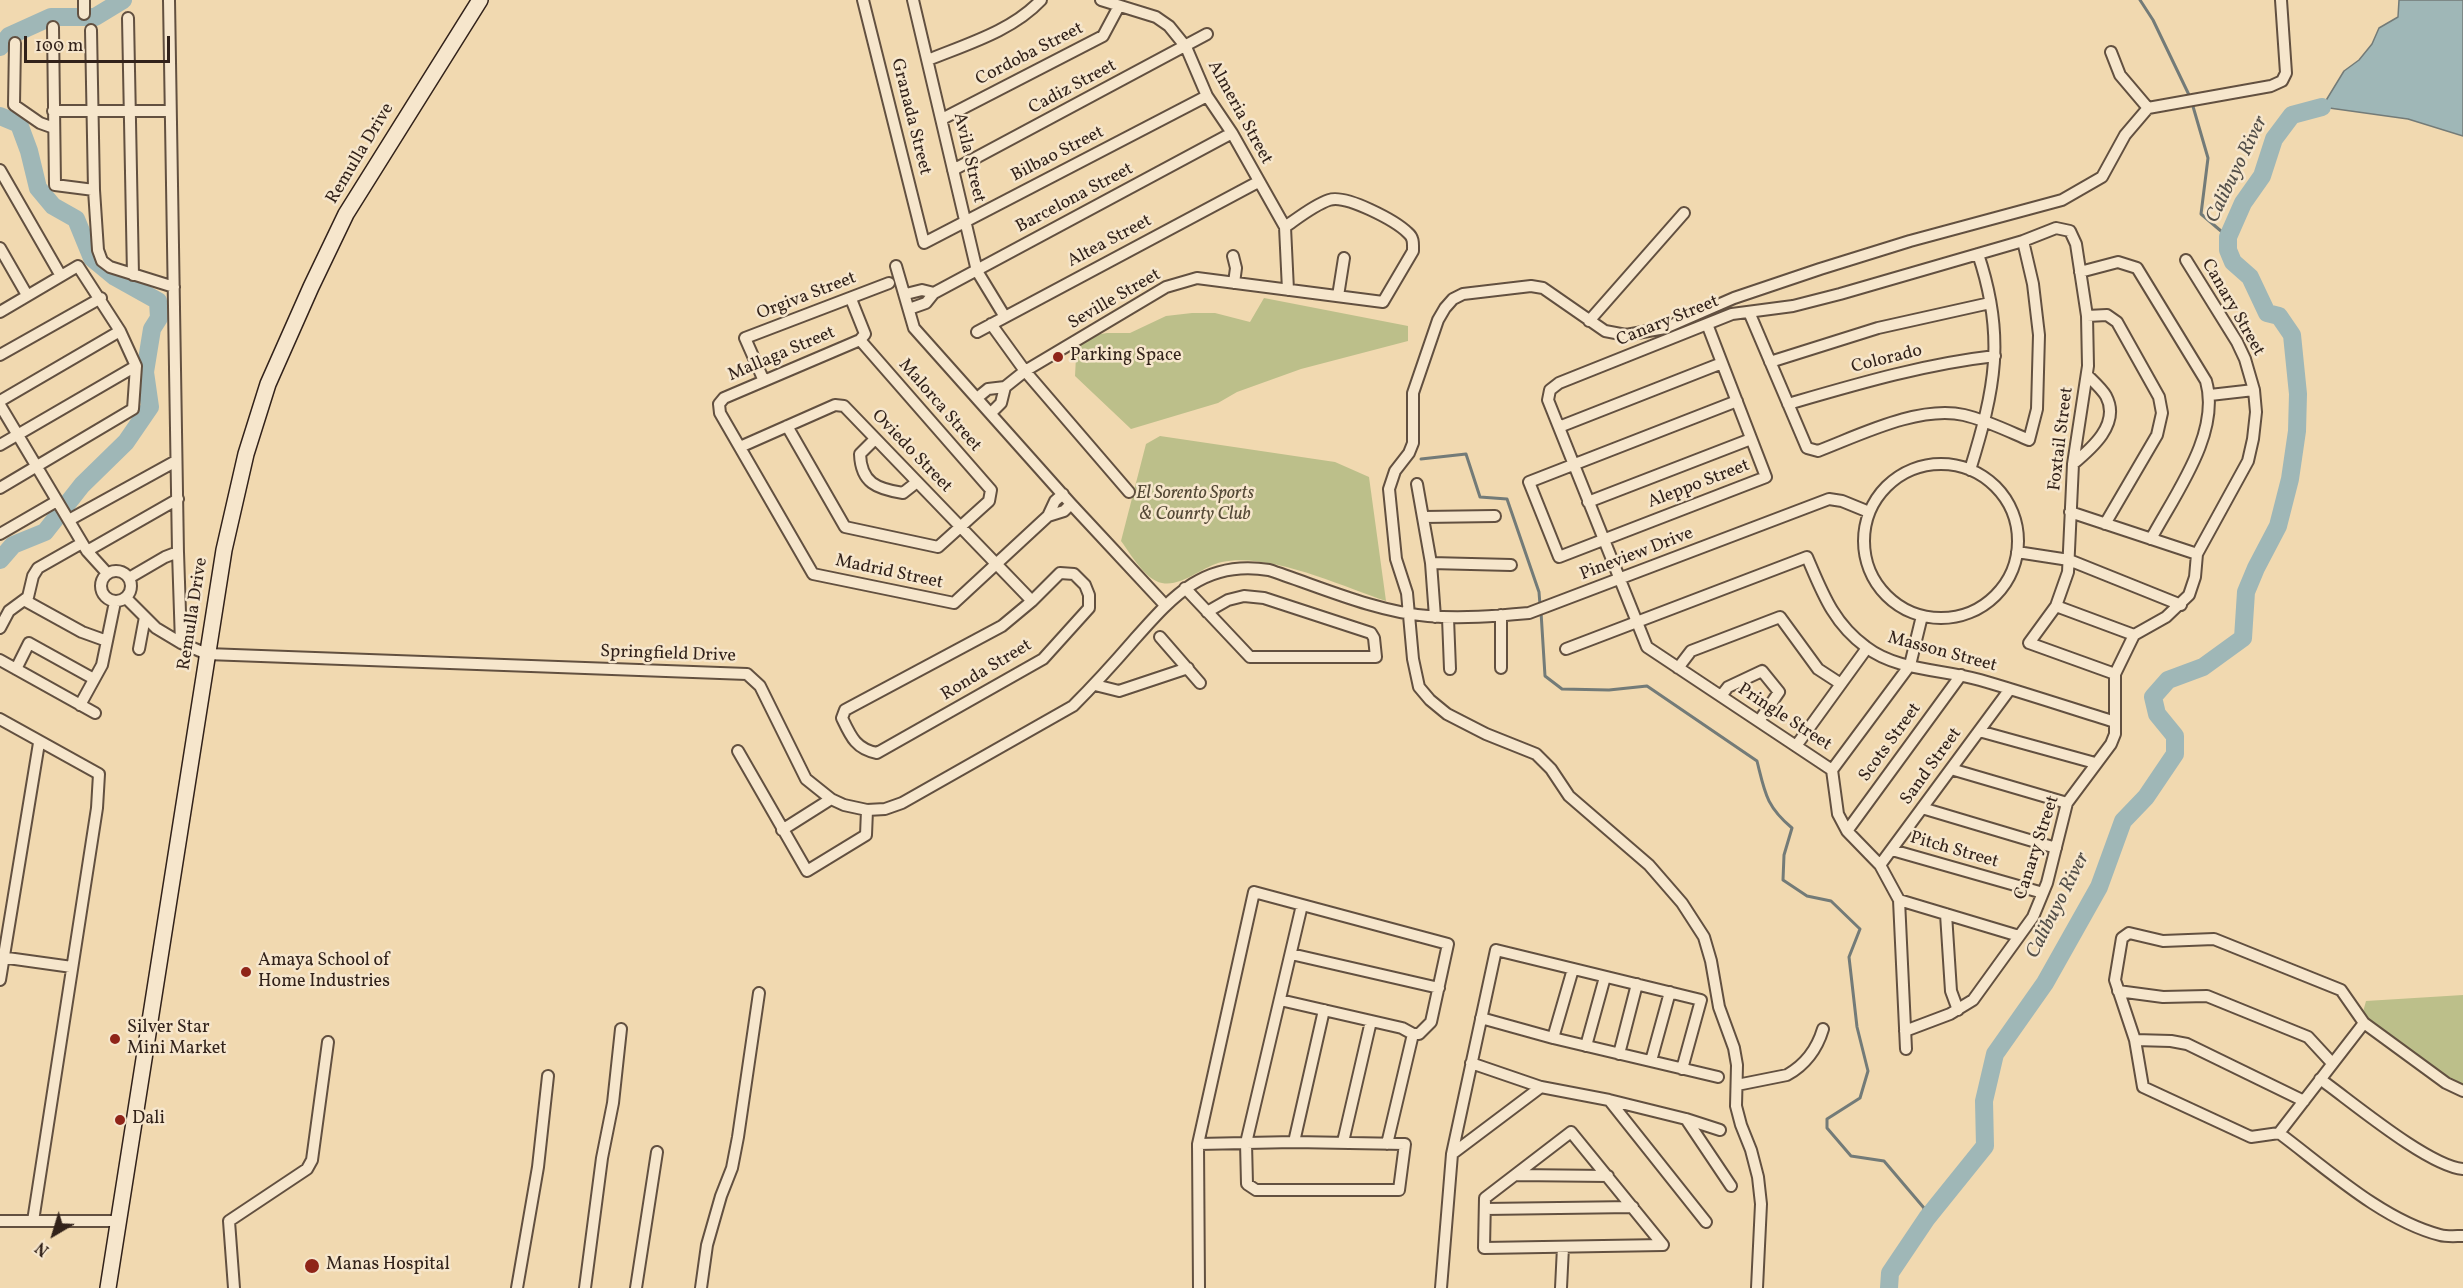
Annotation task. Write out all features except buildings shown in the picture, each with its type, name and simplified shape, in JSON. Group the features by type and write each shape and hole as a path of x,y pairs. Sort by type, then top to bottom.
{"main road":[{"name":"Remulla Drive","path":"108,1288 224,550 246,454 268,384 346,214 480,0"}],"street":[{"path":"84,0 84,14"},
{"path":"168,0 181,643"},
{"name":"Granada Street","path":"864,0 924,243"},
{"name":"Avila Street","path":"913,0 977,271 1005,317"},
{"path":"928,60 1010,25 1029,13 1041,0"},
{"name":"Almeria Street","path":"1101,0 1156,17 1169,26 1186,47 1207,96 1232,133 1285,227 1288,290"},
{"path":"1757,1288 1761,1204 1758,1177 1751,1150 1740,1125 1736,1106 1734,1048 1719,1007 1711,961 1704,938 1682,903 1649,865 1569,796 1551,769 1536,754 1465,723 1430,700 1419,687 1413,659 1407,593 1396,559 1389,489 1395,471 1413,444 1413,393 1445,308 1453,299 1463,294 1531,286 1543,288 1605,331 1626,335 1657,330 1734,298 1910,240 2062,200 2102,177 2125,135 2150,108 2282,81 2286,74 2281,0"},
{"name":"Cordoba Street","path":"942,118 1103,36 1119,6"},
{"path":"128,18 133,275"},
{"path":"53,27 55,185 94,190"},
{"path":"91,30 94,190 98,250 102,261 118,271 174,287"},
{"name":"Cadiz Street","path":"953,170 1207,34"},
{"path":"15,44 14,105 40,123 54,128"},
{"path":"2111,52 2120,75 2150,108"},
{"name":"Bilbao Street","path":"924,243 1207,96"},
{"path":"53,111 170,111"},
{"name":"Barcelona Street","path":"909,309 926,303 934,293 1232,133"},
{"path":"0,170 61,276"},
{"name":"Altea Street","path":"977,332 1258,182"},
{"path":"1285,227 1328,200 1337,198 1347,200 1380,215 1409,234 1413,242 1413,251 1383,302 1288,290"},
{"path":"1589,321 1684,213"},
{"name":"Canary Street","path":"1618,581 1548,400 1548,395 1554,386 1732,314 1793,306 2023,241 2056,228 2070,231"},
{"name":"Foxtail Street","path":"2070,231 2076,244 2087,316 2087,375 2073,464 2068,572 2056,606 2030,644 2115,674"},
{"path":"1749,312 1807,448 1818,451 1910,418 1937,413 1963,414 2029,440 2037,408 2039,335 2033,284 2023,241"},
{"path":"0,248 27,296"},
{"path":"1970,470 1985,421 1993,382 1996,338 1986,276 1978,254"},
{"path":"1233,256 1236,268 1234,284"},
{"path":"1338,296 1344,258"},
{"name":"Canary Street","path":"1905,1031 1958,1010 1973,999 2032,917 2043,893 2067,803 2111,744 2115,734 2115,674 2134,635 2166,617 2181,605 2193,587 2197,554 2248,461 2255,425 2254,390 2251,376 2238,342 2186,260"},
{"path":"2080,273 2118,262 2137,268 2206,381 2210,395 2204,439 2151,539"},
{"path":"0,312 78,266 120,331 136,366 133,409 0,488"},
{"path":"896,266 914,328 1071,504 1165,605"},
{"name":"Seville Street","path":"977,399 988,389 1005,387 1025,371 1166,287 1197,278 1288,290"},
{"name":"Orgiva Street","path":"764,381 745,338 889,283"},
{"name":"Barcelona Street","path":"906,294 922,290 934,293"},
{"path":"0,355 100,298"},
{"path":"851,299 865,334 860,340"},
{"path":"1770,362 1878,328 1990,303"},
{"path":"2087,316 2107,315 2117,322 2159,397 2162,413 2157,435 2105,524"},
{"path":"991,324 1025,371 1129,492"},
{"name":"Aleppo Street","path":"1573,464 1529,482 1559,557 1766,477 1707,324"},
{"path":"107,573 85,547 0,403 120,331"},
{"name":"Mallaga Street","path":"718,404 724,398 860,340"},
{"name":"Malorca Street","path":"860,340 991,490 989,501 960,527"},
{"name":"Colorado","path":"1788,404 1889,375 1966,359 1995,356"},
{"path":"1559,427 1722,363"},
{"path":"0,445 136,366"},
{"path":"2073,464 2100,441 2110,418 2107,397 2087,375"},
{"name":"Seville Street","path":"992,413 1001,403 1005,387"},
{"path":"2210,395 2254,390"},
{"path":"1573,464 1737,401"},
{"name":"Madrid Street","path":"718,404 720,413 813,574 954,603 1048,516 1055,501 1062,494"},
{"name":"Oviedo Street","path":"740,447 835,405 844,406 1032,601"},
{"path":"787,426 845,527 938,547 960,527"},
{"path":"875,439 860,454 860,468 872,484 883,490 903,493 917,482"},
{"path":"1588,502 1751,439"},
{"path":"0,534 63,510 176,461"},
{"path":"1933,464 1952,465 1970,470 1993,485 2004,498 2012,513 2016,529 2017,552 2011,573 2000,591 1984,605 1965,614 1951,617 1922,616 1904,608 1888,596 1875,581 1867,563 1864,543 1869,512 1884,488 1898,476 1915,468 1933,464"},
{"path":"1417,484 1431,563 1435,617"},
{"path":"0,628 9,611 28,597 33,576 38,568 85,547 178,499"},
{"name":"Pineview Drive","path":"1409,613 1448,618 1529,613 1829,500 1842,501 1869,512"},
{"name":"Madrid Street","path":"1048,516 1064,511 1071,504"},
{"path":"2070,512 2197,554"},
{"path":"1424,517 1495,516"},
{"path":"129,578 165,556 178,552"},
{"path":"2017,552 2069,560 2181,605"},
{"name":"Masson Street","path":"1636,622 1807,557 1831,612 1847,631 1867,648 1889,660 1961,675 2115,722"},
{"path":"1431,563 1511,565"},
{"name":"Springfield Drive","path":"207,654 747,674 760,686 806,779 831,799 867,810 885,809 902,803 1073,706 1095,685 1165,605 1185,588 1218,571 1255,567 1269,570 1409,613"},
{"path":"129,578 117,571 107,573 102,581 101,590 106,598 121,600 156,628 181,643 207,654"},
{"name":"Ronda Street","path":"1060,573 1074,574 1085,585 1089,595 1089,608 1043,659 878,753 865,751 853,742 842,718 845,710 1002,626 1032,601 1060,573"},
{"path":"80,705 102,665 107,641 121,600 131,591 129,578"},
{"name":"Pringle Street","path":"1618,581 1647,647 1832,770 1838,814 1847,831 1880,865 1899,900 1906,1049"},
{"path":"1185,588 1207,612 1250,657 1376,657 1374,638 1371,633 1264,598 1244,596 1228,600 1207,612"},
{"path":"24,600 82,632 107,641"},
{"path":"2056,606 2134,635"},
{"path":"1501,615 1501,668"},
{"path":"1832,770 1910,664 1922,616"},
{"path":"139,649 145,617"},
{"path":"1677,668 1690,651 1780,617 1818,669 1841,684"},
{"path":"1448,618 1450,669"},
{"path":"1566,649 1636,622"},
{"path":"1160,637 1200,683"},
{"path":"16,669 29,643 94,679"},
{"path":"1796,746 1867,648"},
{"path":"0,660 95,713"},
{"path":"1095,685 1119,691 1188,668"},
{"path":"1721,696 1728,687 1762,671 1779,692 1759,721"},
{"name":"Scots Street","path":"1847,831 1961,675"},
{"name":"Sand Street","path":"1880,865 2010,689"},
{"path":"0,719 39,743 99,774 97,808 33,1221"},
{"path":"1979,731 2095,763"},
{"path":"0,980 39,743"},
{"path":"738,751 807,871 866,835 867,810"},
{"path":"1951,769 2067,803"},
{"path":"782,830 831,799"},
{"path":"1922,808 2056,848"},
{"name":"Pitch Street","path":"1892,850 2043,893"},
{"path":"1199,1288 1198,1144 1254,892 1449,944 1431,1022 1419,1034 1413,1035 1402,1028 1280,1000"},
{"path":"1899,900 2019,936"},
{"path":"1198,1144 1246,1143 1294,1142 1405,1143 1399,1190 1250,1188 1247,1184 1246,1143 1302,905"},
{"path":"1946,914 1951,992 1958,1010"},
{"path":"2364,1023 2279,1133 2251,1137 2147,1091 2140,1083 2135,1040 2115,980 2122,938 2129,933 2163,940 2214,939 2341,990 2364,1023 2446,1083 2463,1091"},
{"path":"1441,1288 1452,1154 1496,950 1701,1000 1682,1069"},
{"path":"1291,954 1439,988"},
{"path":"2,957 72,967"},
{"path":"1553,1038 1573,969"},
{"path":"1586,1046 1605,977"},
{"path":"1618,1054 1637,984"},
{"path":"2118,991 2163,997 2207,996 2308,1037 2332,1063"},
{"path":"1651,1061 1670,992"},
{"path":"701,1288 707,1245 721,1196 732,1168 759,993"},
{"path":"1294,1142 1324,1010"},
{"path":"1481,1018 1553,1038 1718,1077"},
{"path":"1343,1142 1371,1021"},
{"path":"585,1288 602,1158 613,1103 621,1029"},
{"path":"1737,1085 1787,1075 1794,1071 1802,1065 1815,1048 1823,1029"},
{"path":"1387,1144 1413,1035"},
{"path":"2135,1040 2187,1044 2304,1101"},
{"path":"234,1288 229,1221 307,1169 312,1160 328,1042"},
{"path":"1471,1063 1541,1087 1609,1100 1720,1130"},
{"path":"517,1288 538,1167 548,1076"},
{"path":"2320,1079 2412,1146 2435,1159 2463,1169"},
{"path":"1452,1154 1541,1087"},
{"path":"1609,1100 1706,1222"},
{"path":"1686,1119 1731,1186"},
{"path":"1571,1132 1608,1176 1663,1245 1484,1248 1485,1198 1571,1132"},
{"path":"2279,1133 2376,1205 2409,1223 2441,1236 2463,1236"},
{"path":"636,1288 657,1152"},
{"path":"1516,1175 1608,1176"},
{"path":"1485,1209 1633,1207"},
{"path":"0,1221 118,1221"},
{"path":"1561,1288 1563,1247"}],"green space":[{"path":"1264,298 1408,326 1408,341 1301,369 1237,392 1218,403 1131,429 1075,376 1076,357 1083,337 1107,333 1130,333 1166,316 1192,313 1215,313 1250,322"},
{"name":"El Sorento Sports & Counrty Club","path":"1160,436 1335,462 1369,477 1386,601 1305,572 1261,562 1240,560 1222,562 1185,579 1170,583 1162,583 1150,577 1121,541 1146,444"},
{"path":"2463,995 2463,1090 2370,1024 2363,1012 2366,1001"}],"water":[{"path":"2399,0 2463,0 2463,136 2408,119 2322,107 2344,71 2359,60 2372,44 2379,28 2398,17"}],"waterway":[{"path":"0,47 9,36 51,17 95,17 123,0"},
{"path":"2140,0 2153,20 2190,97"},
{"path":"2192,103 2208,158 2201,214 2228,237"},
{"name":"Calibuyo River","path":"1889,1288 1890,1273 1927,1218 1985,1146 1984,1101 1995,1054 2045,983 2099,887 2123,821 2146,797 2175,754 2175,736 2157,714 2153,697 2168,680 2203,667 2243,638 2246,592 2278,526 2290,479 2297,431 2298,394 2292,335 2279,316 2267,313 2250,277 2233,262 2228,250 2228,237 2243,203 2262,176 2274,139 2292,115 2322,107"},
{"path":"0,116 19,124 29,151 38,188 53,206 76,219 92,258 115,277 158,301 159,318 152,329 145,372 150,407 126,442 82,485 45,532 13,545 0,560"},
{"path":"1421,459 1466,454 1480,497 1507,499 1539,592 1540,605"},
{"path":"1541,612 1545,676 1562,689 1609,690 1647,686 1757,761 1762,782 1772,806 1792,828 1784,855 1783,880 1807,896 1831,901 1860,929 1849,957 1857,1027 1868,1071 1860,1098 1827,1119 1827,1128 1851,1156 1884,1161 1924,1208 1922,1225"}],"place":[{"name":"Parking Space","path":"1058,357"},
{"name":"Amaya School of Home Industries","path":"246,972"},
{"name":"Silver Star Mini Market","path":"115,1039"},
{"name":"Dali","path":"120,1120"},
{"name":"Manas Hospital","path":"312,1266"}]}
